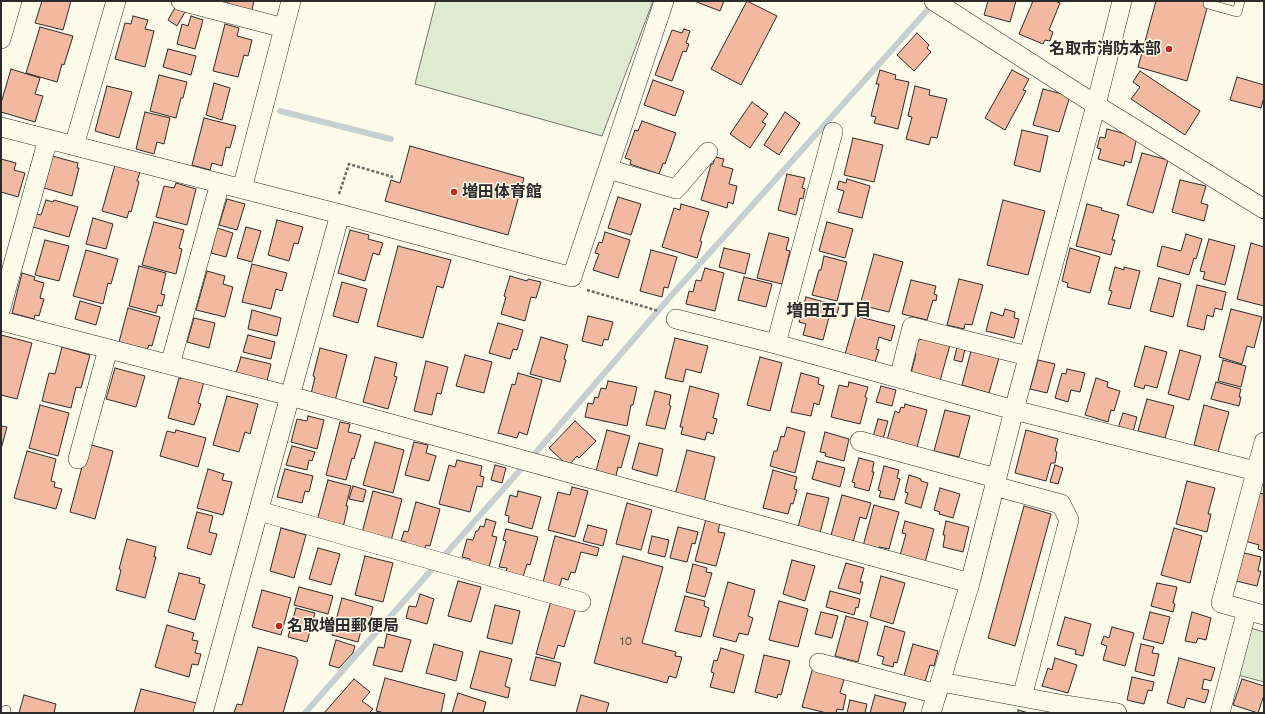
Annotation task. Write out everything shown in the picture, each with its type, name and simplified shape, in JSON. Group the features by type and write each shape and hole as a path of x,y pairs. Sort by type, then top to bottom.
{"street":[{"path":"74,146 116,1"},
{"path":"181,1 284,28"},
{"path":"242,189 291,1"},
{"path":"1,127 242,189 340,205 572,277 664,1"},
{"path":"934,1 1096,106 1264,209"},
{"path":"931,713 970,583 1028,356 1096,106 1122,1"},
{"path":"1,39 7,10"},
{"path":"776,344 833,132"},
{"path":"1,308 48,139"},
{"path":"608,169 676,189 708,152"},
{"path":"170,365 220,183"},
{"path":"203,713 259,511 340,205"},
{"path":"676,319 776,344 1014,410 1260,472"},
{"path":"1,321 290,396 970,583"},
{"path":"900,378 912,327 1028,356"},
{"path":"78,459 108,349"},
{"path":"860,441 995,482 1061,504 1069,520 1022,697"},
{"path":"1220,713 1255,613 1221,603 1260,472 1264,442"},
{"path":"259,511 581,602"},
{"path":"820,663 939,688 1022,697 1064,709 1106,712"}],"lane":[{"path":"1208,4 1237,12 1240,1"}],"path":[{"path":"340,205 349,164 393,176"},
{"path":"572,277 581,288 653,309"}],"green space":[{"path":"436,1 653,1 602,136 415,84"},
{"path":"1247,627 1264,632 1264,682 1234,674"}],"building":[{"path":"42,1 71,1 63,30 35,23"},
{"path":"228,1 254,1 251,14 226,8"},
{"path":"694,1 724,1 720,11"},
{"path":"747,1 777,16 741,85 711,69"},
{"path":"988,1 1016,1 1010,22 984,15"},
{"path":"1033,1 1055,1 1060,3 1049,30 1053,32 1050,41 1045,40 1043,44 1019,34"},
{"path":"1156,1 1209,1 1187,81 1138,67"},
{"path":"176,6 185,12 177,26 168,20"},
{"path":"133,16 148,20 145,29 154,31 145,67 115,59 125,23 131,24"},
{"path":"191,16 203,20 195,49 177,44 182,24 188,26"},
{"path":"225,24 239,28 237,36 252,40 248,56 244,55 238,77 213,71"},
{"path":"40,27 73,36 57,82 26,73"},
{"path":"684,29 690,31 686,43 689,44 686,52 683,51 672,81 655,75 672,30 682,33"},
{"path":"917,33 929,45 927,48 931,52 914,71 897,55"},
{"path":"168,49 196,56 191,75 163,67"},
{"path":"11,69 40,78 35,94 43,96 35,122 1,112 1,103"},
{"path":"880,70 896,75 895,79 909,82 898,129 874,123 876,117 871,116 879,84 876,84"},
{"path":"1012,70 1029,79 1023,90 1026,91 1005,130 985,118"},
{"path":"1140,71 1200,111 1185,135 1131,99 1140,87 1133,82"},
{"path":"159,75 187,82 176,118 150,111"},
{"path":"1237,77 1264,85 1264,97 1261,108 1230,100"},
{"path":"653,80 684,91 675,116 644,105"},
{"path":"214,83 230,88 222,120 206,115"},
{"path":"107,86 132,92 119,138 95,131"},
{"path":"915,86 930,90 929,95 947,99 937,138 931,137 929,145 906,139 912,117 908,116"},
{"path":"1043,89 1070,96 1059,132 1033,125"},
{"path":"752,102 768,114 762,122 766,124 750,148 730,134"},
{"path":"145,112 170,118 164,144 157,142 154,154 136,149"},
{"path":"785,112 800,123 779,155 764,145"},
{"path":"204,118 236,126 230,148 226,147 222,166 212,163 210,170 192,165"},
{"path":"642,121 676,133 665,164 663,163 659,174 630,164 631,160 625,158 635,130 638,131"},
{"path":"1107,129 1137,137 1131,163 1125,161 1124,166 1098,159 1101,149 1097,148 1100,137 1105,138"},
{"path":"1022,130 1048,136 1040,172 1014,165"},
{"path":"853,138 883,145 874,182 844,175"},
{"name":"増田体育館","path":"410,146 524,178 508,235 385,201 391,180 400,183"},
{"path":"1142,153 1168,160 1153,213 1127,205"},
{"path":"52,156 78,163 77,168 79,168 72,196 44,188"},
{"path":"715,157 724,159 722,166 733,169 729,184 737,186 733,204 728,202 727,208 701,200 711,164 713,164"},
{"path":"1,159 16,163 14,170 25,173 18,197 1,192"},
{"path":"115,165 140,172 137,181 139,182 131,212 129,211 127,218 102,211"},
{"path":"787,174 805,178 802,188 805,189 803,199 800,198 796,215 778,210"},
{"path":"847,179 870,186 862,218 838,212 844,191 837,189 839,181 846,183"},
{"path":"1180,180 1206,186 1201,203 1208,205 1204,221 1172,212"},
{"path":"176,183 196,189 187,225 156,217 164,186 174,188"},
{"path":"618,197 641,204 631,235 608,228"},
{"path":"227,199 245,204 237,230 219,225"},
{"path":"46,200 53,202 54,200 78,207 69,237 33,227 36,214 41,215"},
{"path":"1003,200 1045,211 1028,275 987,265"},
{"path":"681,204 709,212 700,241 702,242 697,258 662,247 674,208 680,210"},
{"path":"1087,204 1119,215 1112,240 1115,240 1111,255 1076,246"},
{"path":"93,218 113,224 106,249 86,244"},
{"path":"277,220 303,227 298,244 294,243 289,261 268,255"},
{"path":"154,222 184,230 179,248 182,249 176,274 142,265"},
{"path":"827,222 853,229 845,258 819,251"},
{"path":"246,227 261,231 252,262 237,258"},
{"path":"217,228 233,233 226,257 211,253"},
{"path":"350,230 369,235 368,239 383,243 379,255 373,253 365,281 338,273"},
{"path":"605,232 630,240 618,278 593,270 599,254 595,253 599,242 602,243"},
{"path":"769,233 789,238 786,250 790,251 782,284 757,278"},
{"path":"1186,234 1202,239 1189,275 1157,266 1162,246 1181,251"},
{"path":"1209,239 1235,246 1225,285 1203,279 1205,272 1200,271"},
{"path":"45,240 69,246 59,281 35,275"},
{"path":"1251,243 1264,247 1264,306 1237,299"},
{"path":"398,246 451,260 443,288 437,286 423,338 377,326"},
{"path":"724,248 750,254 745,274 719,267"},
{"path":"1070,248 1100,257 1090,293 1067,287 1068,283 1062,281"},
{"path":"86,250 118,259 111,284 108,283 103,304 73,296"},
{"path":"651,250 677,257 668,288 664,287 662,297 640,291"},
{"path":"874,254 903,262 889,312 860,305"},
{"path":"824,256 847,262 837,301 812,295 819,270 821,270"},
{"path":"252,264 287,273 282,291 276,289 271,309 242,302"},
{"path":"139,266 166,273 161,294 165,295 162,306 158,305 156,313 129,306"},
{"path":"1115,267 1124,270 1124,267 1140,271 1130,309 1108,304 1112,291 1109,290"},
{"path":"705,268 724,273 715,311 686,304 689,291 693,292 696,280 701,281"},
{"path":"207,271 225,276 223,284 233,287 225,317 196,310"},
{"path":"22,273 35,277 34,280 44,283 40,298 44,299 39,316 35,315 34,319 12,313"},
{"path":"510,276 527,281 528,279 541,282 536,298 531,297 525,321 501,314 506,297 504,296"},
{"path":"744,277 772,284 766,307 738,300"},
{"path":"1159,278 1181,284 1173,317 1150,311"},
{"path":"959,279 983,285 972,325 965,324 964,329 947,325"},
{"path":"911,280 936,286 934,294 937,295 936,301 933,300 927,320 902,314"},
{"path":"342,282 367,289 358,323 333,316"},
{"path":"1197,285 1226,292 1222,310 1215,308 1213,317 1207,315 1204,330 1187,326"},
{"path":"806,297 839,306 836,318 829,317 823,340 803,335 806,324 799,322"},
{"path":"80,301 101,307 96,325 75,319"},
{"path":"128,308 160,317 152,346 149,345 147,350 119,342"},
{"path":"1005,309 1015,312 1014,318 1019,319 1014,338 986,331 991,312 1003,316"},
{"path":"1231,309 1262,317 1254,348 1247,346 1242,364 1219,357"},
{"path":"252,310 281,318 277,336 248,329"},
{"path":"588,316 613,322 608,340 604,339 602,346 582,341"},
{"path":"856,316 895,326 891,341 879,337 876,349 879,350 875,362 845,354"},
{"path":"194,318 215,323 209,348 187,342"},
{"path":"498,323 523,330 517,350 513,349 510,359 489,353"},
{"path":"1,335 32,343 17,399 1,395"},
{"path":"248,335 275,342 271,359 243,352"},
{"path":"541,337 568,345 564,359 566,360 560,382 530,374"},
{"path":"675,338 708,346 701,373 686,369 683,382 665,378"},
{"path":"921,338 950,345 940,381 911,373 916,354 913,353 916,339 920,340"},
{"path":"1145,346 1167,352 1157,388 1145,385 1144,389 1134,386"},
{"path":"62,347 90,355 81,388 76,387 71,408 42,401 49,373 55,374"},
{"path":"957,347 965,349 962,362 954,360"},
{"path":"320,348 347,355 335,401 311,394 315,377 313,376"},
{"path":"1180,350 1201,356 1189,400 1168,394"},
{"path":"971,351 999,358 989,393 962,385"},
{"path":"465,355 492,362 484,393 456,386"},
{"path":"241,357 271,364 267,381 236,373"},
{"path":"375,357 397,363 394,376 397,377 388,409 363,402"},
{"path":"760,357 782,363 770,411 747,405"},
{"path":"1038,360 1055,364 1047,393 1030,389"},
{"path":"1223,360 1246,366 1241,387 1218,381"},
{"path":"426,361 448,367 441,394 437,393 432,415 414,411"},
{"path":"115,368 145,376 136,407 106,399"},
{"path":"1067,369 1085,373 1080,392 1071,390 1068,402 1055,398 1062,373 1066,374"},
{"path":"518,373 542,380 527,435 519,432 517,438 498,433 512,384 515,385"},
{"path":"801,373 819,378 818,384 824,386 819,405 814,403 811,416 791,412"},
{"path":"182,376 204,382 198,403 201,404 194,425 168,418 179,378 181,379"},
{"path":"1096,378 1108,382 1107,387 1120,391 1114,411 1111,410 1108,422 1085,415"},
{"path":"608,381 637,387 633,405 631,405 627,426 585,417 588,403 593,404 595,397 598,398 601,388 606,389"},
{"path":"849,382 868,387 865,397 867,398 860,424 831,417 839,385 848,387"},
{"path":"1216,382 1241,389 1239,406 1211,399"},
{"path":"690,386 719,394 713,418 717,419 713,434 707,432 705,440 681,434 683,427 680,427"},
{"path":"881,386 896,390 892,406 876,402"},
{"path":"655,391 671,395 669,405 671,406 665,429 646,425"},
{"path":"227,396 258,404 250,434 245,432 239,452 213,445"},
{"path":"1147,399 1174,406 1165,438 1138,431"},
{"path":"905,404 927,410 917,447 887,440 895,411 899,413 901,407 904,408"},
{"path":"40,405 69,413 58,456 29,448"},
{"path":"1204,405 1229,412 1218,452 1194,445"},
{"path":"945,410 970,416 959,457 934,451"},
{"path":"1123,413 1137,417 1133,432 1118,428"},
{"path":"308,416 324,420 317,449 291,442 297,419 307,421"},
{"path":"878,419 888,421 883,439 873,437"},
{"path":"575,421 596,441 579,458 577,456 568,466 549,448"},
{"path":"340,422 350,424 348,432 361,435 354,459 352,458 346,480 326,475"},
{"path":"1,426 7,427 1,449"},
{"path":"787,427 805,432 795,473 770,466 774,451 777,451 781,436 784,437"},
{"path":"176,430 206,438 198,467 160,456 167,431 175,433"},
{"path":"607,430 630,436 621,468 618,467 616,476 596,471"},
{"path":"1026,430 1058,439 1055,451 1057,452 1055,463 1051,463 1046,481 1015,473"},
{"path":"825,432 849,439 844,461 825,456 826,453 820,452"},
{"path":"375,442 404,450 393,493 363,485"},
{"path":"414,442 428,445 426,453 436,456 429,481 405,475"},
{"path":"639,443 663,449 657,476 632,469"},
{"path":"88,444 113,451 95,519 70,512"},
{"path":"292,446 315,452 312,461 309,460 307,470 286,465"},
{"path":"687,450 715,457 704,502 675,495"},
{"path":"27,451 56,459 51,481 55,482 54,487 62,489 56,509 14,498"},
{"path":"859,458 874,462 872,472 874,472 869,491 854,487 855,483 852,482"},
{"path":"457,460 482,466 480,476 484,477 482,487 477,486 470,512 439,504 449,465 455,467"},
{"path":"817,461 845,468 840,487 812,479"},
{"path":"495,465 506,468 502,483 491,480"},
{"path":"1055,465 1063,468 1058,484 1050,482"},
{"path":"884,466 899,470 897,478 900,479 894,500 879,497 881,491 878,490"},
{"path":"208,469 224,474 222,480 232,482 223,515 197,508"},
{"path":"285,469 313,476 309,492 305,491 302,503 277,497"},
{"path":"773,470 797,477 794,489 797,490 788,514 763,508"},
{"path":"909,475 928,483 921,508 905,503 908,493 905,492"},
{"path":"328,480 351,486 343,528 317,521"},
{"path":"1187,481 1215,488 1208,514 1211,514 1207,532 1176,524"},
{"path":"353,486 366,490 363,502 349,499"},
{"path":"572,487 588,491 575,537 548,530 558,492 570,495"},
{"path":"940,488 960,494 953,518 939,514 940,512 934,510"},
{"path":"373,491 402,499 391,541 362,533"},
{"path":"518,491 541,497 532,529 508,522 509,516 505,515 510,495 517,497"},
{"path":"807,493 829,498 820,533 798,527"},
{"path":"1258,493 1264,494 1264,551 1258,549 1259,545 1245,541"},
{"path":"842,495 871,503 866,519 860,517 852,546 830,539"},
{"path":"416,502 440,509 430,546 426,545 425,551 404,546 406,542 401,541 404,531 408,532"},
{"path":"627,503 652,510 641,550 616,544"},
{"path":"874,505 899,512 889,549 879,547 878,550 863,546"},
{"path":"1024,506 1051,514 1015,646 988,638"},
{"path":"197,512 213,516 209,532 217,534 211,555 187,548"},
{"path":"486,519 496,522 492,536 497,537 489,567 469,562 470,559 462,557 467,539 473,540 476,531 478,531 480,526 484,527"},
{"path":"706,519 720,522 718,532 725,533 716,566 695,561"},
{"path":"905,521 934,529 924,566 899,559 906,534 902,533"},
{"path":"946,521 969,527 963,552 943,547 945,535 943,535"},
{"path":"588,525 607,530 603,546 583,541"},
{"path":"678,527 698,532 695,544 692,543 687,562 670,558"},
{"path":"281,528 306,535 294,578 270,571"},
{"path":"1174,528 1202,536 1190,583 1161,575"},
{"path":"506,529 538,537 530,565 527,564 523,577 506,572 507,568 499,567 506,541 503,540"},
{"path":"555,536 599,548 597,556 581,552 575,573 571,572 568,580 562,578 558,591 542,586"},
{"path":"652,536 669,540 665,557 648,553"},
{"path":"127,539 156,547 154,557 156,557 145,598 116,590 121,570 119,569"},
{"path":"318,548 340,554 331,585 309,579"},
{"path":"1244,553 1261,557 1258,571 1261,571 1257,586 1236,581"},
{"path":"365,556 393,563 383,602 355,595"},
{"path":"623,556 663,567 642,643 676,652 675,656 682,657 676,678 669,676 667,683 594,663"},
{"path":"792,560 815,566 805,601 783,594"},
{"path":"846,563 864,568 860,582 863,582 860,594 838,588"},
{"path":"693,564 707,568 706,572 712,573 705,597 686,592"},
{"path":"179,573 200,578 199,583 205,585 195,620 168,612"},
{"path":"881,576 905,583 893,624 870,617"},
{"path":"458,581 481,587 471,622 448,616"},
{"path":"728,582 755,590 748,616 753,618 748,635 739,633 736,642 713,636"},
{"path":"1157,583 1177,587 1173,603 1175,604 1173,612 1151,606"},
{"path":"299,587 333,596 328,614 294,605"},
{"path":"262,590 291,598 281,635 252,627"},
{"path":"830,591 860,599 858,608 856,607 854,615 826,607"},
{"path":"420,594 434,599 427,624 406,618 409,606 416,607"},
{"path":"685,596 705,601 704,606 709,608 701,637 675,631"},
{"path":"342,598 373,607 367,629 362,627 358,642 332,635"},
{"path":"551,601 576,608 564,647 558,645 554,659 536,654"},
{"path":"779,601 808,609 798,647 769,640"},
{"path":"495,605 520,611 512,644 487,638"},
{"path":"296,608 315,613 307,642 288,637"},
{"path":"821,612 838,616 832,638 815,634"},
{"path":"1150,612 1170,617 1163,644 1143,639"},
{"path":"1192,612 1211,618 1206,640 1198,638 1196,643 1185,641"},
{"path":"846,616 868,622 858,662 835,656"},
{"path":"1065,617 1091,624 1083,656 1075,654 1076,650 1057,645"},
{"path":"167,625 194,633 192,640 198,641 195,653 201,654 198,665 192,664 189,677 155,667"},
{"path":"885,626 905,632 897,663 894,662 893,667 882,664 884,657 877,655"},
{"path":"1112,627 1134,633 1125,666 1103,660 1107,646 1101,644 1104,636 1109,638"},
{"path":"387,634 411,640 402,672 373,665 378,647 384,648"},
{"path":"336,640 355,646 353,653 339,668 329,665"},
{"path":"434,644 463,652 456,681 426,673"},
{"path":"913,644 938,651 934,666 930,665 924,685 903,679"},
{"path":"1141,644 1154,647 1152,653 1159,654 1154,676 1135,671"},
{"path":"258,647 296,657 298,661 283,713 234,713 237,704 242,705"},
{"path":"721,648 744,655 734,693 710,687 714,673 711,672 714,660 717,661"},
{"path":"480,651 512,659 505,686 510,688 508,698 470,688"},
{"path":"764,655 790,661 781,695 778,694 777,698 755,692"},
{"path":"536,657 561,663 555,686 530,680"},
{"path":"1055,658 1077,665 1068,693 1042,686 1048,668 1052,670"},
{"path":"1179,658 1215,668 1211,681 1204,679 1202,689 1209,690 1205,703 1187,698 1184,708 1167,703"},
{"path":"813,667 845,676 840,693 846,695 843,710 837,709 836,713 827,713 802,707"},
{"path":"1132,677 1154,682 1152,691 1148,690 1144,704 1127,700"},
{"path":"385,678 445,694 441,713 385,713 376,711"},
{"path":"354,679 370,692 362,701 373,709 369,713 324,713"},
{"path":"1242,679 1264,686 1264,695 1258,713 1233,705"},
{"path":"141,689 196,703 193,713 134,713"},
{"path":"458,693 486,702 483,713 452,713"},
{"path":"24,695 56,704 54,713 19,713"},
{"path":"581,695 609,703 606,713 576,713"},
{"path":"875,695 906,703 903,713 870,713"},
{"path":"850,700 867,704 865,713 847,713"},
{"path":"1018,710 1029,713 1018,713"}],"waterway":[{"path":"532,457 670,297 932,5"},
{"path":"280,111 391,139"},
{"path":"443,557 522,468"},
{"path":"305,713 435,566"}],"place":[{"name":"名取市消防本部","path":"1169,49"},
{"name":"増田体育館","path":"454,192"},
{"name":"名取増田郵便局","path":"279,626"}],"district":[{"name":"増田五丁目","path":"829,311"}]}
